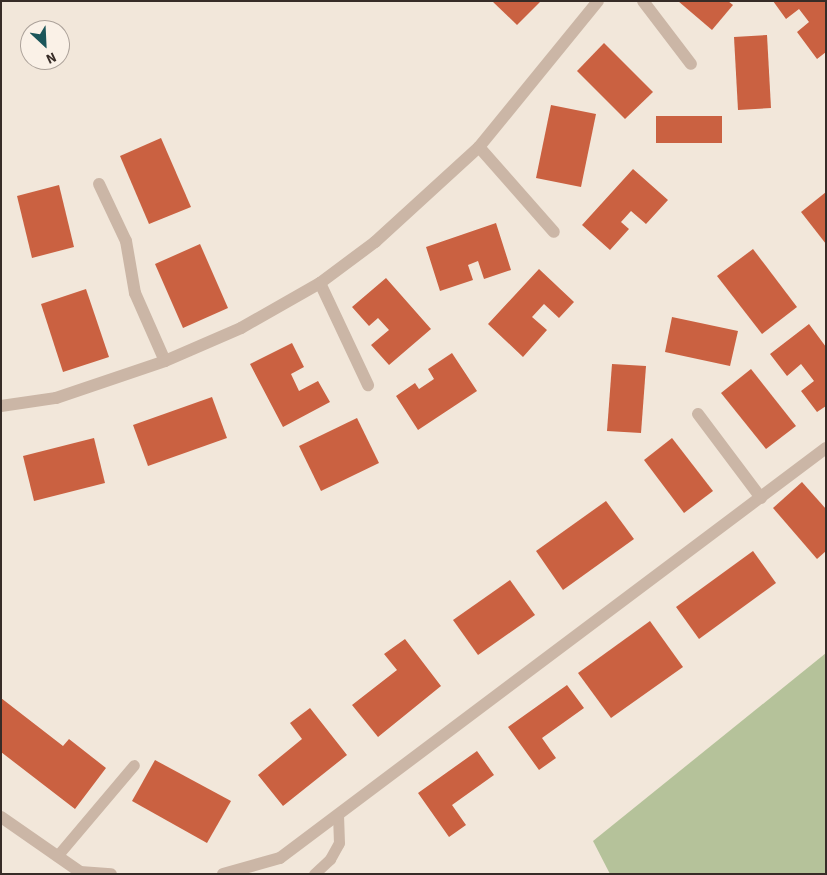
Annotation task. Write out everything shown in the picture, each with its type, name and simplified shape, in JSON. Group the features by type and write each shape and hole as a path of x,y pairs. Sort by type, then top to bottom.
{"street":[{"path":"1,406 56,398 166,362 241,328 320,283 375,242 479,147 598,1"},
{"path":"643,1 691,64"},
{"path":"479,147 554,232"},
{"path":"99,184 126,241 135,293 166,362"},
{"path":"320,283 368,385"},
{"path":"698,414 761,498"},
{"path":"223,874 280,858 826,449"},
{"path":"1,817 80,872 111,874"}],"lane":[{"path":"57,856 134,765"},
{"path":"314,874 330,859 338,843 338,815"}],"green space":[{"path":"826,653 826,874 610,874 593,841"}],"building":[{"path":"492,1 541,1 517,25"},
{"path":"678,1 728,1 733,5 712,30"},
{"path":"773,1 826,1 826,52 817,59 797,32 809,22 799,9 786,19"},
{"path":"767,35 771,108 738,110 734,37"},
{"path":"604,43 653,92 625,119 577,71"},
{"path":"551,105 596,114 581,187 536,178"},
{"path":"656,116 722,116 722,143 656,143"},
{"path":"161,138 191,207 149,224 120,156"},
{"path":"633,169 668,200 646,224 631,211 621,222 629,229 610,250 582,225"},
{"path":"59,185 74,247 32,258 17,196"},
{"path":"826,192 826,244 801,212"},
{"path":"496,223 511,270 484,279 478,261 468,265 473,280 440,291 426,247"},
{"path":"200,244 228,308 183,328 155,264"},
{"path":"753,249 797,307 762,334 717,276"},
{"path":"539,269 574,302 559,318 544,304 532,317 547,330 523,357 488,324"},
{"path":"386,278 431,329 389,365 371,345 389,330 378,318 369,326 352,307"},
{"path":"86,289 109,357 63,372 41,304"},
{"path":"672,317 738,331 730,366 665,352"},
{"path":"809,324 826,347 826,406 817,412 801,391 814,381 801,364 787,376 770,354"},
{"path":"292,343 304,367 291,374 299,391 318,381 330,402 283,427 250,364"},
{"path":"452,353 477,391 418,430 396,396 415,383 419,389 434,379 428,369"},
{"path":"612,364 646,366 641,433 607,431"},
{"path":"751,369 796,426 766,449 721,393"},
{"path":"212,397 227,438 148,466 133,425"},
{"path":"357,418 379,463 321,491 299,446"},
{"path":"94,438 105,483 34,501 23,456"},
{"path":"672,438 713,491 684,513 644,460"},
{"path":"802,482 826,509 826,551 817,559 773,508"},
{"path":"606,501 634,539 563,590 536,551"},
{"path":"753,551 776,583 699,639 676,607"},
{"path":"510,580 535,615 478,655 453,620"},
{"path":"650,621 683,667 611,718 578,673"},
{"path":"405,639 441,686 378,737 352,705 397,670 384,654"},
{"path":"567,685 584,708 542,738 556,758 539,770 508,727"},
{"path":"1,698 63,746 69,739 106,768 75,809 1,752"},
{"path":"310,708 347,755 283,806 258,775 302,739 290,723"},
{"path":"477,751 494,775 452,805 466,825 449,837 418,793"},
{"path":"155,760 231,801 207,843 132,801"}]}
